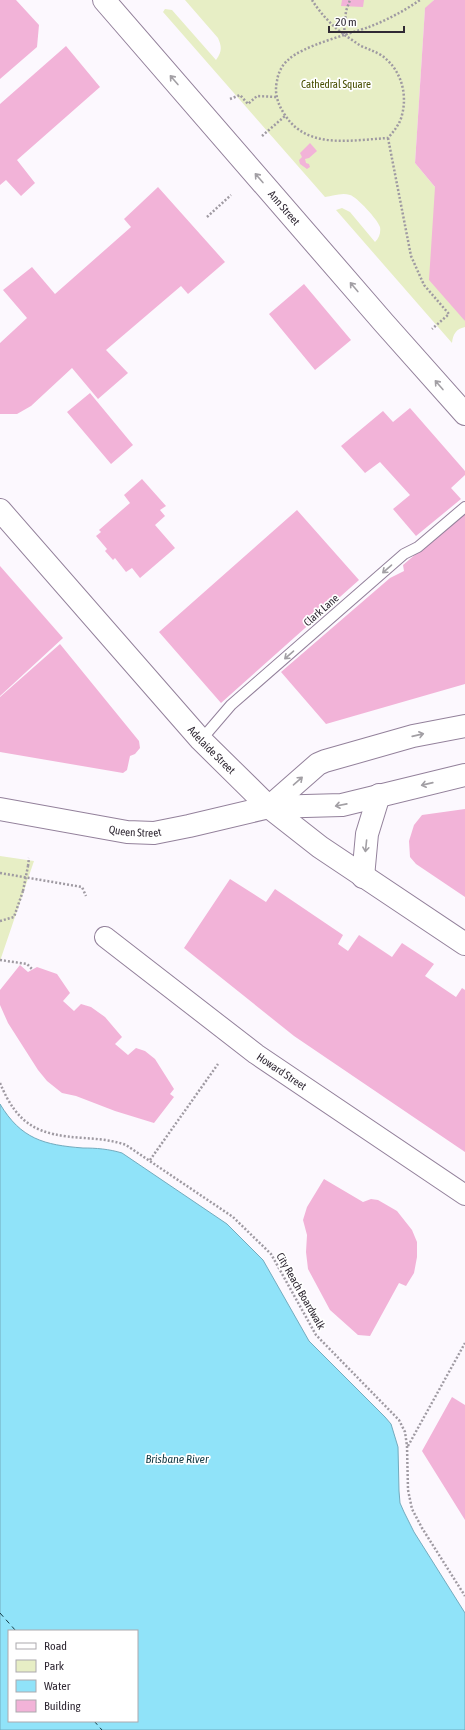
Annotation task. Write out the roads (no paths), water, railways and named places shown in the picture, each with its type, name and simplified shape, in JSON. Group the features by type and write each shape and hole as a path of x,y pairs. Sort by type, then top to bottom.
{"main road":[{"name":"Ann Street","path":"104,0 384,323 465,414"},
{"name":"Adelaide Street","path":"0,510 201,740 269,806 320,847 465,944"},
{"name":"Queen Street","path":"269,806 318,764 325,761 413,736 465,726"},
{"name":"Queen Street","path":"0,809 120,831 154,833 269,806 333,806 465,775"},
{"path":"363,877 369,824 379,795"}],"street":[{"name":"Howard Street","path":"105,937 256,1054 465,1195"}],"lane":[{"name":"Clark Lane","path":"201,740 231,705 404,554 418,547 465,507"}],"water":[{"name":"Brisbane River","path":"0,1104 8,1116 25,1133 45,1142 57,1145 102,1149 122,1153 227,1224 263,1260 309,1341 391,1424 398,1447 400,1503 414,1532 465,1613 465,1730 0,1730"}],"park label":[{"name":"Cathedral Square","path":"336,84"}]}
